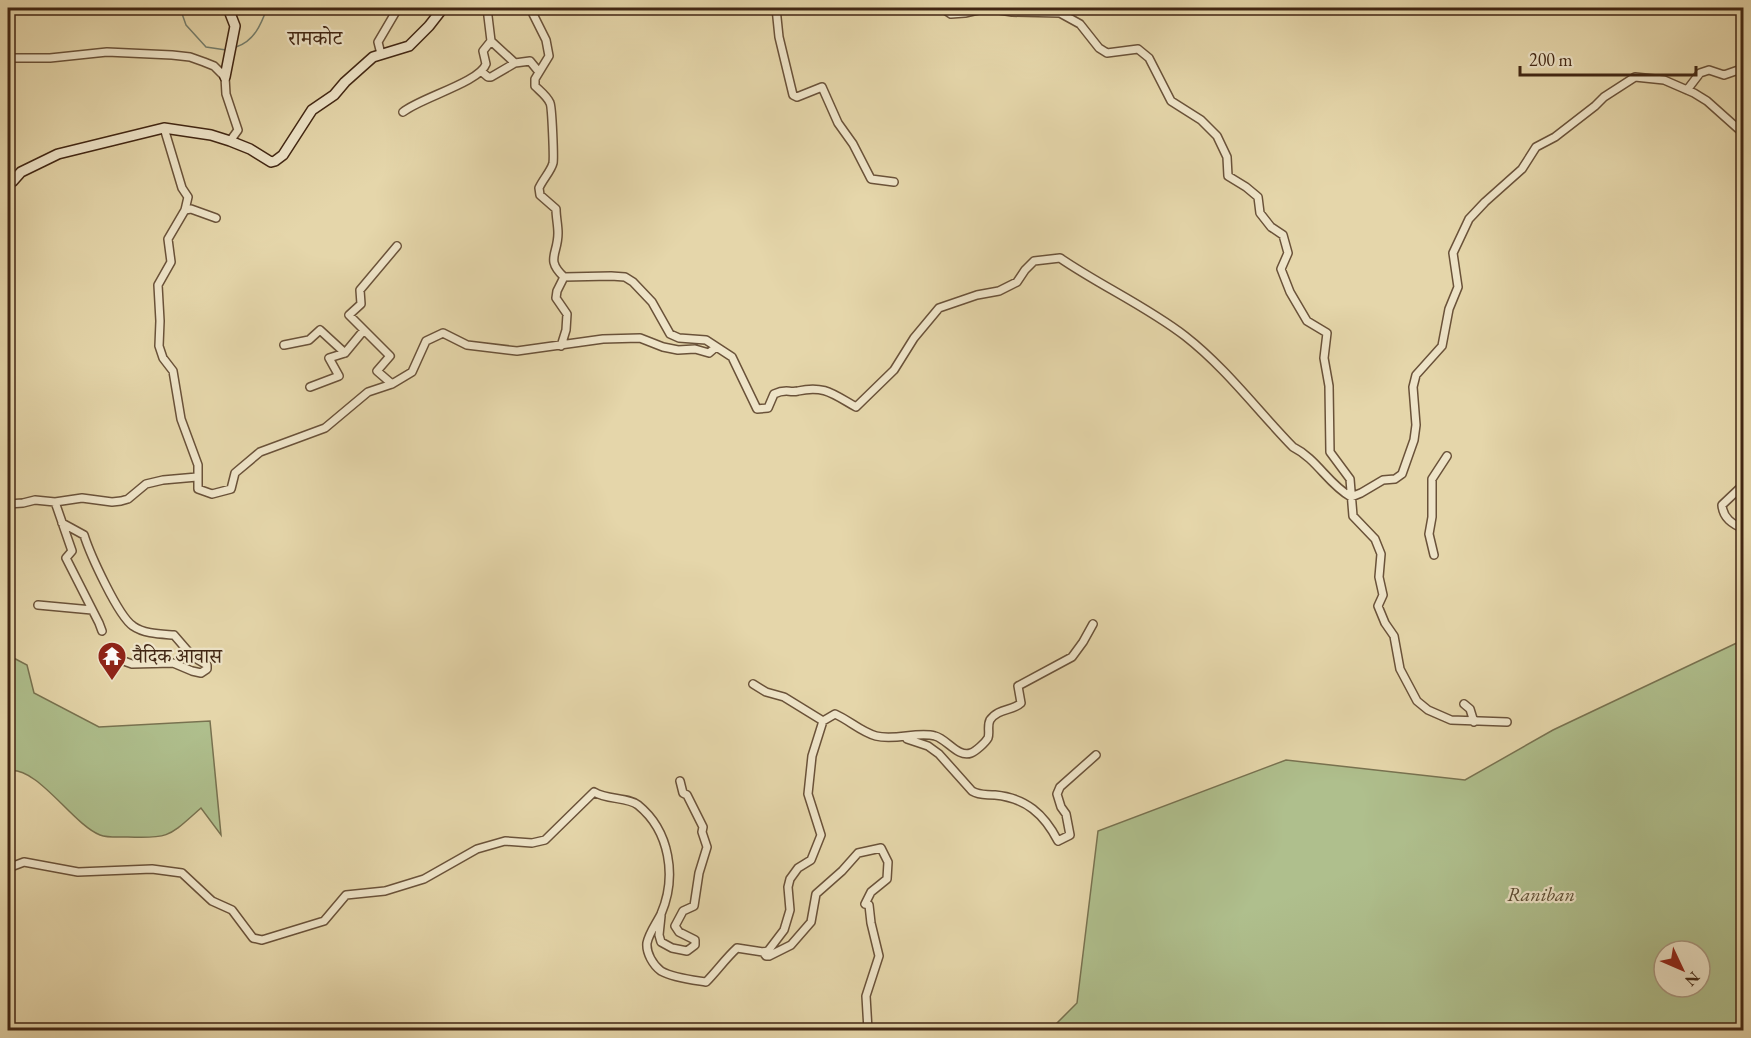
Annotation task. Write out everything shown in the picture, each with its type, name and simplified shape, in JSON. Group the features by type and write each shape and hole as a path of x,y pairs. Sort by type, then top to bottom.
{"main road":[{"path":"225,77 235,26 228,8"},
{"path":"10,182 21,172 58,154 164,128 211,135 247,148 271,162 275,161 283,155 312,110 334,95 365,63 381,54 402,50 409,46 443,8"}],"street":[{"path":"381,54 378,42 398,8"},
{"path":"486,8 490,41 515,63"},
{"path":"530,8 546,40 549,56 535,79 535,86 550,101 552,109 553,165 539,188 540,195 556,208 557,240 552,260 556,270 564,278"},
{"path":"776,8 780,45 793,95 797,97 822,87 838,123 853,144 871,179 894,182"},
{"path":"942,8 951,14 965,14 987,8 1012,12 1060,13 1080,24 1099,48 1107,52 1138,49 1149,58 1171,101 1201,120 1217,136 1227,157 1228,176 1258,197 1260,213 1271,227 1283,235 1288,253 1281,269 1290,292 1307,321 1327,333 1324,358 1329,386 1330,452 1350,479 1353,516 1375,539 1381,554 1379,577 1383,596 1378,606 1385,623 1395,636 1400,669 1417,701 1435,713 1451,720 1507,722"},
{"path":"403,112 426,97 453,88 482,72 486,64 483,51 490,41"},
{"path":"8,58 50,58 107,52 190,57 214,66 225,77 226,94 238,130 230,141"},
{"path":"482,72 491,77 515,63 530,61 539,72"},
{"path":"1687,90 1700,73 1709,70 1724,75 1743,68"},
{"path":"1351,496 1383,480 1402,474 1414,440 1416,425 1413,387 1416,375 1442,346 1449,309 1458,287 1453,253 1469,219 1522,169 1536,147 1555,137 1604,97 1635,77 1664,80 1687,90 1707,101 1743,134"},
{"path":"164,128 182,188 188,197 185,210 168,239 171,262 158,285 159,346 163,358 173,371 181,419 198,465 198,489 212,494 231,489 235,473 260,452 325,428 368,392 392,384 412,372 426,341 444,333 467,345 517,351 603,339 640,338 678,350 695,349 709,353 716,347"},
{"path":"8,168 10,182"},
{"path":"185,210 191,209 216,218"},
{"path":"392,384 376,371 390,356 349,315 361,304 360,290 397,246"},
{"path":"564,278 589,275 625,277 640,287 652,302 670,334 679,338 706,340 732,357 757,409 768,408 774,394 784,389 795,392 804,388 820,388 856,407 894,370 914,338 939,308 977,295 999,291 1017,282 1034,261 1060,258 1184,335 1219,364 1293,447 1305,453 1335,485 1351,496"},
{"path":"561,346 566,330 567,314 556,298 564,278"},
{"path":"284,345 309,340 320,330 345,353"},
{"path":"310,387 339,376 329,358 345,353 364,330"},
{"path":"1434,555 1429,534 1432,479 1447,456"},
{"path":"8,504 35,500 55,502 82,498 121,501 128,499 146,484 197,477"},
{"path":"1743,487 1722,505 1722,513 1743,528"},
{"path":"55,502 72,551 66,558 102,631"},
{"path":"62,524 84,535 92,559 122,614 133,626 149,633 174,635 193,657 207,665 207,669 201,673 173,663 132,664 104,654"},
{"path":"38,605 92,610"},
{"path":"8,868 24,862 78,872 152,869 182,873 212,901 232,910 253,938 262,940 324,921 346,895 385,891 424,879 477,849 505,842 532,843 545,840 594,792 611,799 636,803 649,816 665,842 670,870 667,895 647,945 650,959 662,972 706,982 716,973 724,959 737,948 768,951 784,930 790,909 788,887 790,879 798,868 811,860 821,835 808,794 812,756 823,721 835,714 876,736 905,738 934,736 944,740 961,753 969,754 989,737 990,721 996,713 1017,707 1021,703 1017,686 1072,657 1093,624"},
{"path":"753,684 766,692 784,697 823,721"},
{"path":"1464,704 1470,709 1474,722"},
{"path":"905,738 928,746 939,753 972,791 979,795 1008,797 1021,800 1031,806 1046,820 1058,841 1070,835 1066,813 1061,807 1057,794 1060,788 1096,755"},
{"path":"661,914 659,935 662,942 672,948 687,951 692,948 695,940 679,932 675,926 679,915 694,906 699,873 707,848 702,832 703,827 687,795 683,794 680,781"},
{"path":"763,952 766,956 770,956 791,945 811,922 816,894 858,853 881,848 888,862 887,879 872,892 865,904 869,905 871,910 871,923 879,956 866,996 868,1030"}],"green space":[{"name":"Raniban","path":"1743,640 1743,1030 1050,1030 1077,1003 1098,831 1286,760 1465,780 1553,730"},
{"path":"8,655 27,665 34,693 99,727 210,721 221,835 201,808 176,830 162,836 103,836 78,820 31,777 19,772 8,771"}],"waterway":[{"path":"180,8 186,25 206,47 226,50"},
{"path":"236,47 252,37 267,8"}],"place":[{"name":"वैदिक आवास","path":"112,682"}],"district":[{"name":"रामकोट","path":"315,38"}]}
